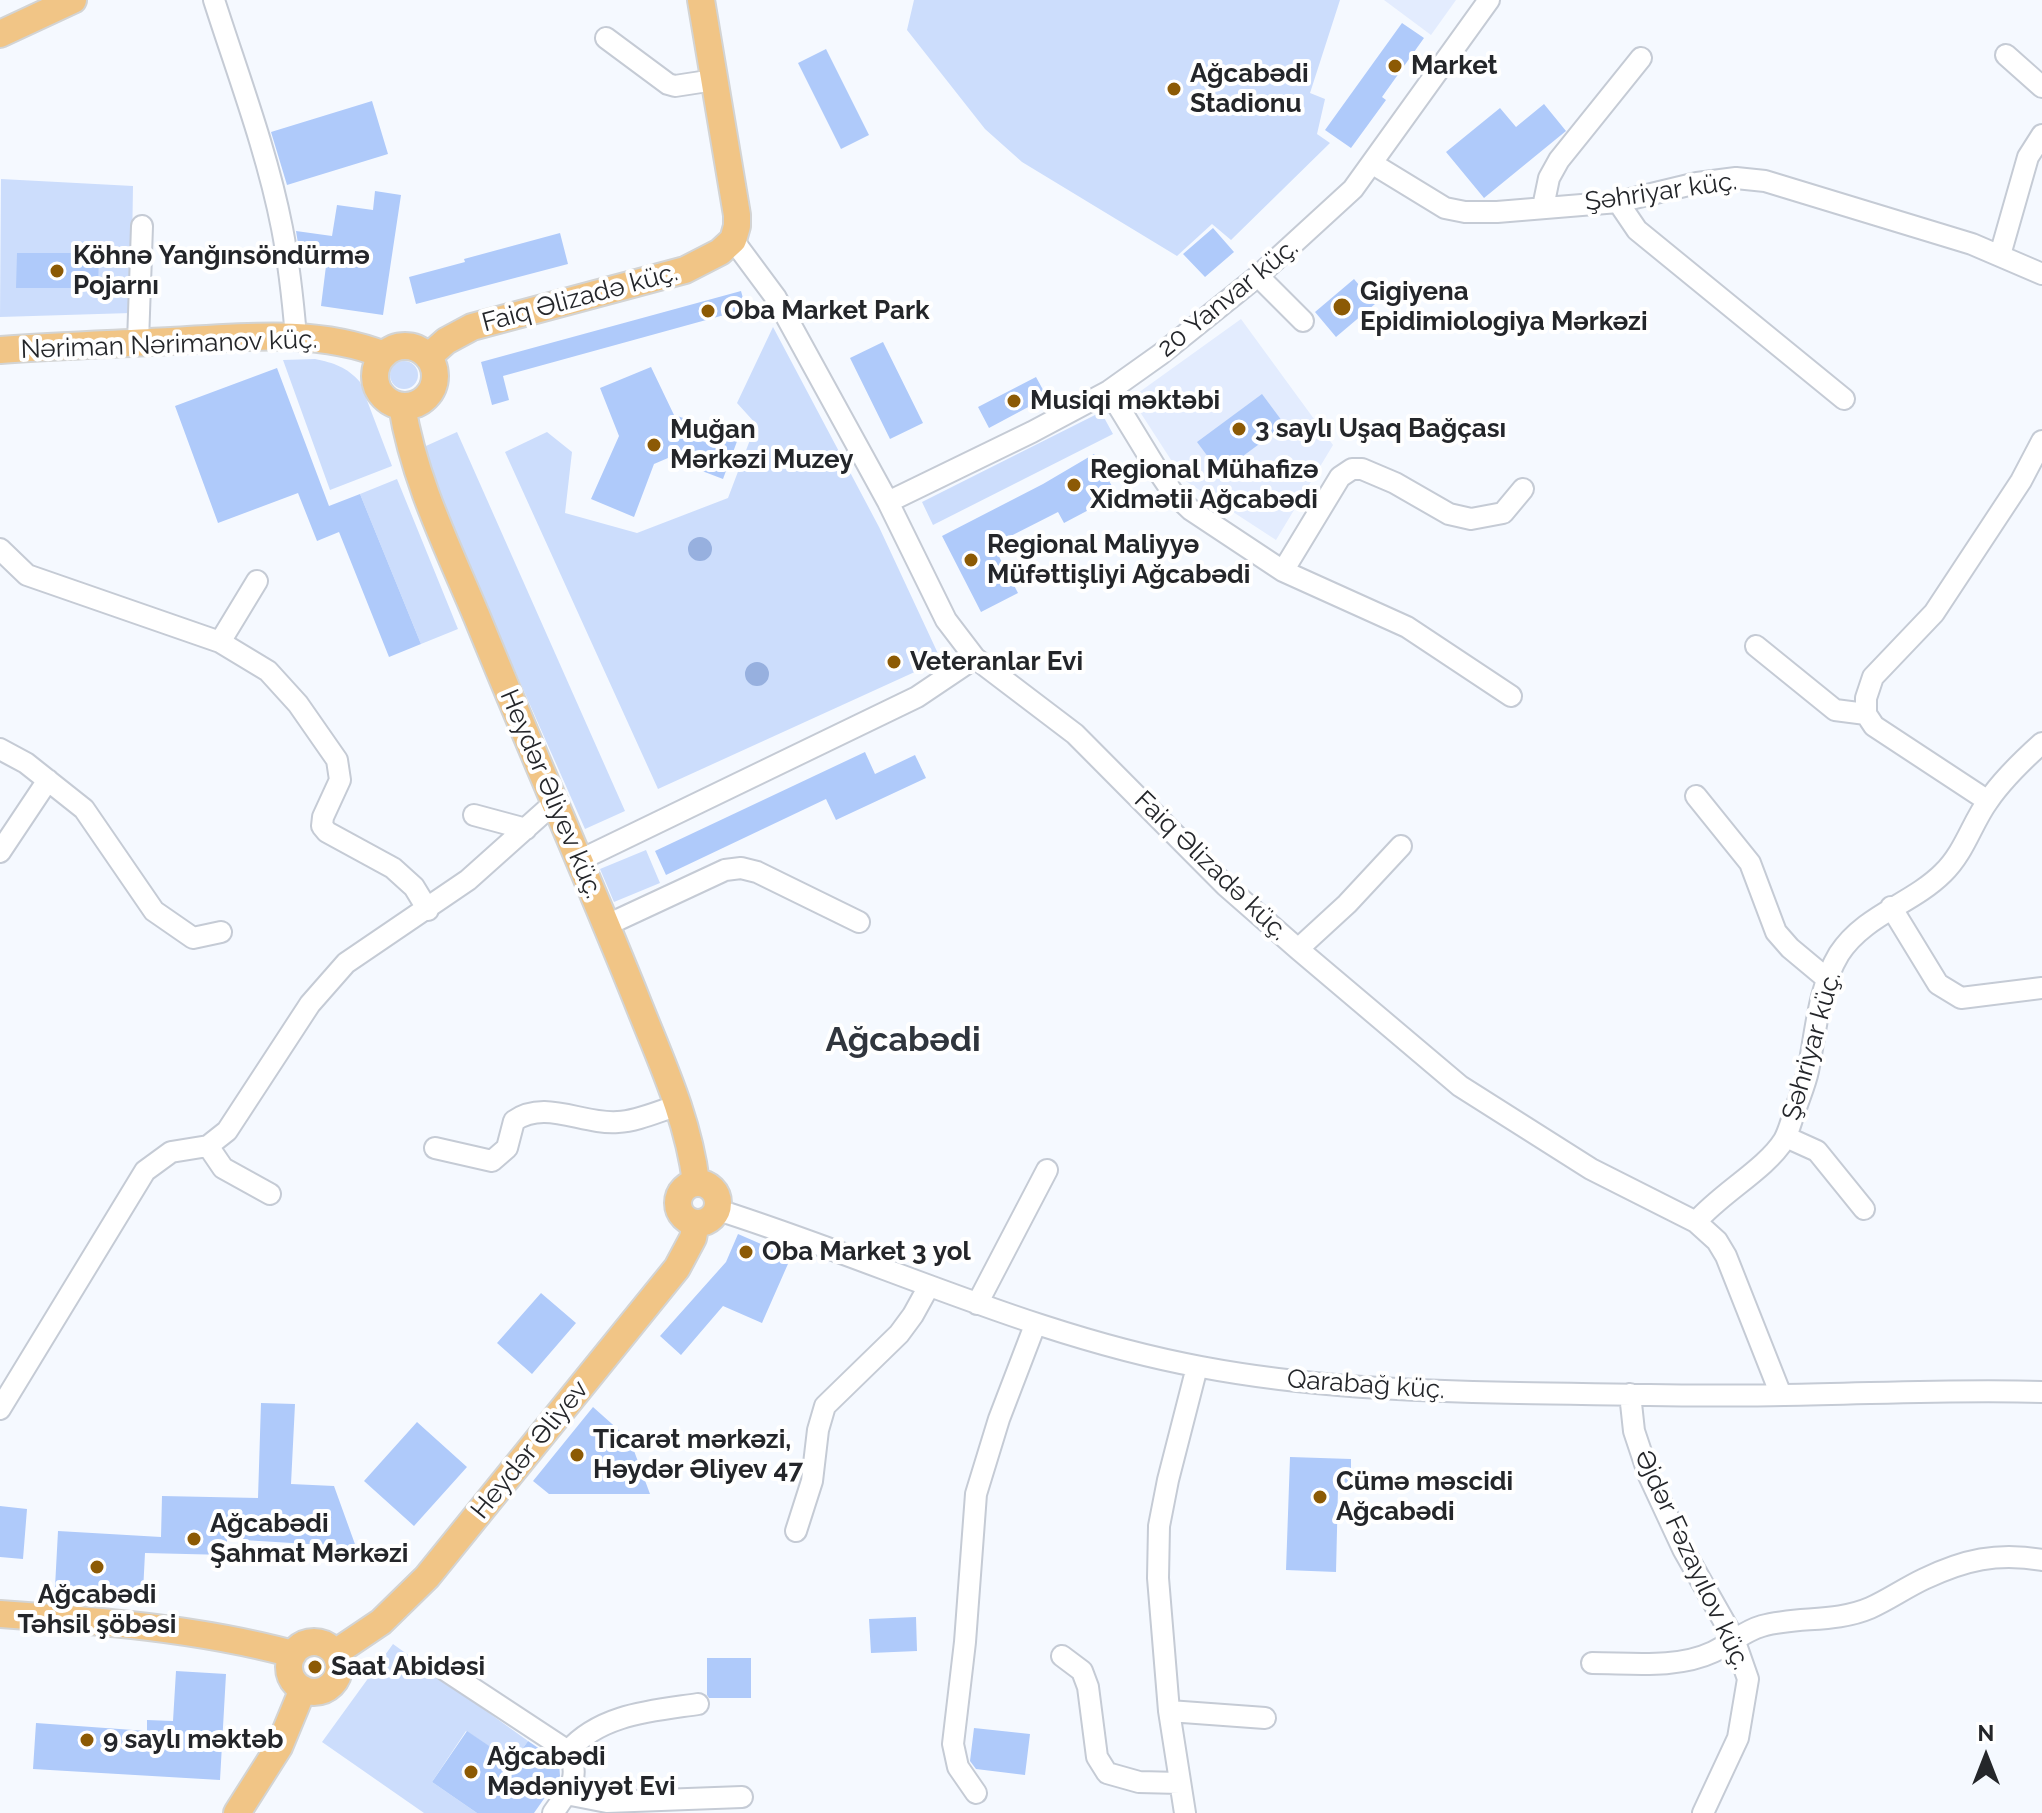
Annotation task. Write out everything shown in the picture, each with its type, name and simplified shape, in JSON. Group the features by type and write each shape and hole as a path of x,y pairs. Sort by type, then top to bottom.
{"main road":[{"path":"0,34 71,0"},
{"path":"701,0 737,215 733,240"},
{"name":"Faiq Əlizadə küç.","path":"428,357 446,341 472,327 685,270 720,252 733,240"},
{"name":"Nəriman Nərimanov küç.","path":"0,350 296,337 334,340 384,355"},
{"path":"401,346 421,351 428,357 435,373 431,390 422,401 402,406 384,399 378,391 375,372 384,355 401,346"},
{"name":"Heydər Əliyev küç.","path":"402,406 414,466 553,804 607,925 679,1105 691,1147 696,1182 684,1188 678,1200 680,1212 684,1218 707,1216"},
{"name":"Heydər Əliyev","path":"335,1653 381,1622 427,1577 677,1268 707,1216"},
{"path":"0,1614 166,1628 224,1637 293,1654"},
{"path":"313,1642 329,1647 335,1653 339,1668 333,1684 319,1692 303,1689 292,1678 290,1662 293,1654 305,1644 313,1642"},
{"path":"237,1813 279,1747 303,1689"}],"street":[{"path":"214,0 265,161 281,225 292,285 296,337"},
{"name":"20 Yanvar küç.","path":"888,502 1109,391 1161,354 1258,276 1335,208 1373,164 1489,0"},
{"path":"606,38 668,84 675,86 714,80"},
{"path":"2006,55 2042,87"},
{"path":"1543,207 1549,178 1559,160 1641,58"},
{"path":"2000,255 2028,157 2042,135"},
{"name":"Şəhriyar küç.","path":"1373,164 1445,208 1465,212 1618,202 1697,183 1736,178 1765,181 1931,230 2042,274"},
{"path":"1618,202 1637,230 1844,399"},
{"path":"138,342 142,226"},
{"name":"Faiq Əlizadə küç.","path":"733,240 776,298 888,502 946,620 975,658 1075,734 1226,886 1460,1086 1591,1169 1696,1222 1717,1241 1726,1256 1781,1395"},
{"path":"1258,276 1303,321"},
{"path":"1109,391 1173,493 1191,510 1283,571 1407,627 1511,696"},
{"path":"1988,801 1874,726 1866,714 1866,698 1873,677 1934,613 2021,481 2042,441"},
{"path":"1283,571 1340,477 1352,469 1362,469 1395,483 1449,514 1471,519 1503,513 1523,489"},
{"path":"0,549 27,575 220,642 268,671 298,704 337,760 340,780 322,826 327,832 393,868 414,887 428,910"},
{"path":"220,642 257,581"},
{"path":"1756,646 1835,710 1866,714"},
{"path":"578,861 917,697 975,658"},
{"name":"Şəhriyar küç.","path":"1696,1222 1713,1202 1773,1156 1786,1137 1807,1075 1826,978 1841,952 1857,932 1945,872 1988,801 2042,743"},
{"path":"0,749 26,763 84,809 154,911 193,938 221,932"},
{"path":"0,852 48,780"},
{"path":"1696,796 1750,863 1776,932 1826,978"},
{"path":"0,1409 145,1171 171,1152 208,1146 227,1131 310,1004 346,963 468,880 553,804"},
{"path":"474,815 526,829"},
{"path":"1298,949 1347,904 1401,846"},
{"path":"607,925 725,870 741,868 757,872 859,922"},
{"path":"1891,907 1938,984 1961,998 2042,988"},
{"path":"435,1148 492,1161 507,1148 514,1121 527,1112 615,1123 679,1105"},
{"path":"1786,1137 1817,1151 1864,1209"},
{"path":"208,1146 223,1168 270,1194"},
{"path":"977,1304 1047,1170"},
{"name":"Qarabağ küç.","path":"707,1216 836,1249 1035,1325 1197,1367 1330,1386 1382,1390 1630,1394 2042,1392"},
{"path":"796,1531 812,1481 818,1430 825,1406 899,1334 929,1286"},
{"path":"976,1793 958,1767 953,1744 965,1642 976,1494 999,1419 1035,1325"},
{"path":"1185,1813 1169,1711 1158,1578 1159,1526 1197,1367"},
{"name":"Əjdər Fəzayılov küç.","path":"1630,1394 1634,1431 1649,1476 1683,1549 1734,1639 1748,1679 1738,1738 1703,1813"},
{"path":"1592,1663 1677,1663 1712,1652 1759,1627 1786,1621 1832,1619 1869,1609 1924,1579 1976,1559 2022,1557 2042,1560"},
{"path":"1062,1656 1082,1671 1088,1687 1097,1757 1107,1773 1139,1782 1180,1783"},
{"path":"445,1670 568,1751 575,1764 575,1777 553,1813"},
{"path":"568,1751 581,1736 598,1727 634,1714 698,1704"},
{"path":"1169,1711 1265,1718"},
{"path":"566,1794 607,1802 742,1797"}],"shaded area":[{"path":"914,0 1340,0 1310,93 1325,99 1317,134 1330,143 1231,240 1212,224 1177,256 1022,162 985,129 907,30"},
{"path":"1384,0 1456,0 1431,35"},
{"path":"1,179 133,186 131,313 0,317"},
{"path":"1241,319 1333,445 1276,540 1184,480 1131,398"},
{"path":"773,327 879,527 941,660 658,789 505,452 547,432 572,452 565,513 637,533 728,498 756,424 737,403"},
{"path":"315,359 340,366 360,382 392,466 330,490 283,360"},
{"path":"404,361 414,365 418,375 414,385 404,389 394,385 390,375 394,365"},
{"path":"1101,412 1113,434 933,525 922,502"},
{"path":"457,432 625,811 585,829 417,450"},
{"path":"397,479 458,629 421,644 360,494"},
{"path":"700,537 708,541 712,549 708,557 700,561 692,557 688,549 692,541"},
{"path":"757,662 765,666 769,674 765,682 757,686 749,682 745,674 749,666"},
{"path":"646,850 660,883 614,902 600,869"},
{"path":"393,1644 528,1741 513,1762 466,1731 432,1782 477,1813 424,1813 322,1742"}],"building":[{"path":"1402,23 1424,38 1382,97 1386,100 1351,148 1325,130"},
{"path":"826,49 869,135 841,149 798,63"},
{"path":"372,101 388,154 287,185 271,132"},
{"path":"1544,104 1566,131 1484,198 1446,152 1500,108 1516,127"},
{"path":"375,191 401,195 383,315 321,306 326,266 301,262 296,231 332,236 337,205 373,210"},
{"path":"1213,228 1234,252 1205,277 1183,254"},
{"path":"560,233 568,264 416,304 409,277"},
{"path":"17,253 99,253 98,288 16,288"},
{"path":"1354,279 1375,304 1336,337 1315,312"},
{"path":"741,291 746,309 503,376 509,400 492,405 481,362"},
{"path":"883,342 923,423 890,439 850,358"},
{"path":"651,367 674,415 739,436 723,479 668,458 654,464 634,517 591,499 619,436 600,388"},
{"path":"277,368 329,506 360,494 421,644 389,657 339,532 317,541 298,493 218,523 175,406"},
{"path":"1036,377 1047,397 989,428 978,407"},
{"path":"1262,394 1285,425 1220,473 1197,442"},
{"path":"1094,454 1117,495 1064,523 1058,512 993,545 1018,593 981,612 942,536"},
{"path":"865,752 875,774 915,755 926,778 836,820 826,799 666,875 655,851"},
{"path":"738,1234 791,1257 762,1323 723,1306 681,1355 660,1336 726,1262"},
{"path":"541,1293 576,1323 532,1374 497,1343"},
{"path":"261,1403 295,1404 291,1484 334,1486 356,1547 227,1539 227,1555 145,1553 143,1592 55,1587 58,1531 161,1537 162,1496 258,1498"},
{"path":"593,1407 630,1440 650,1494 549,1494 533,1481"},
{"path":"417,1422 467,1467 414,1526 364,1481"},
{"path":"1290,1457 1351,1459 1351,1489 1338,1489 1336,1572 1286,1570"},
{"path":"0,1506 27,1509 23,1559 0,1557"},
{"path":"916,1617 917,1651 871,1653 869,1619"},
{"path":"707,1658 751,1658 751,1698 709,1698"},
{"path":"176,1671 226,1674 220,1780 33,1769 36,1723 147,1731 147,1720 173,1721"},
{"path":"974,1728 1030,1734 1025,1775 976,1769 970,1761"},
{"path":"467,1731 513,1762 528,1741 559,1762 560,1776 534,1813 477,1813 432,1782"}],"place":[{"name":"Market","path":"1395,66"},
{"name":"Ağcabədi Stadionu","path":"1174,89"},
{"name":"Köhnə Yanğınsöndürmə Pojarnı","path":"57,271"},
{"name":"Gigiyena Epidimiologiya Mərkəzi","path":"1342,307"},
{"name":"Oba Market Park","path":"708,311"},
{"name":"Musiqi məktəbi","path":"1014,401"},
{"name":"3 saylı Uşaq Bağçası","path":"1239,429"},
{"name":"Muğan Mərkəzi Muzey","path":"654,445"},
{"name":"Regional Mühafizə Xidmətii Ağcabədi","path":"1074,485"},
{"name":"Regional Maliyyə Müfəttişliyi Ağcabədi","path":"971,560"},
{"name":"Veteranlar Evi","path":"894,662"},
{"name":"Oba Market 3 yol","path":"746,1252"},
{"name":"Ticarət mərkəzi, Həydər Əliyev 47","path":"577,1455"},
{"name":"Cümə məscidi Ağcabədi","path":"1320,1497"},
{"name":"Ağcabədi Şahmat Mərkəzi","path":"194,1539"},
{"name":"Ağcabədi Təhsil şöbəsi","path":"97,1567"},
{"name":"Saat Abidəsi","path":"315,1667"},
{"name":"9 saylı məktəb","path":"87,1740"},
{"name":"Ağcabədi Mədəniyyət Evi","path":"471,1772"}],"district":[{"name":"Ağcabədi","path":"903,1041"}]}
